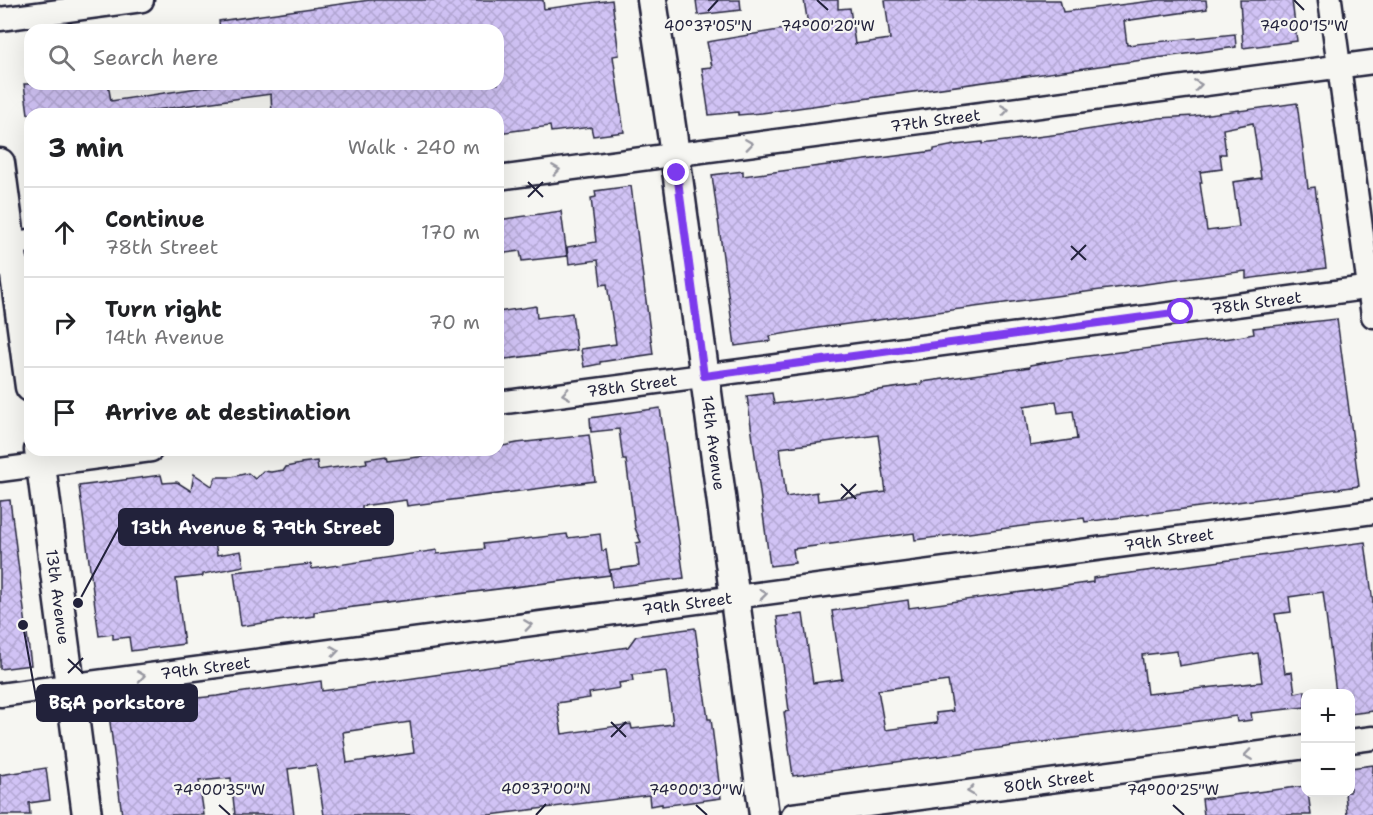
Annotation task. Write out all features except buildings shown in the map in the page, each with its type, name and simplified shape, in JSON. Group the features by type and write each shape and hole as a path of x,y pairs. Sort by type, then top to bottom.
{"main road":[{"name":"14th Avenue","path":"652,0 675,154 764,815"},
{"path":"0,163 14,243 24,333"},
{"name":"13th Avenue","path":"40,457 87,815"}],"street":[{"path":"0,20 142,0"},
{"path":"1330,0 1371,287 1373,316"},
{"name":"77th Street","path":"504,177 1373,62"},
{"name":"78th Street","path":"504,403 1371,287"},
{"path":"0,470 40,457 56,456"},
{"name":"79th Street","path":"0,695 1373,512"},
{"path":"1355,740 1373,738"},
{"name":"80th Street","path":"794,815 843,812 1301,748"}],"place":[{"name":"13th Avenue & 79th Street","path":"78,603"},
{"name":"B&A porkstore","path":"23,625"}],"route":[{"path":"677,173 704,376 1181,312"}]}
